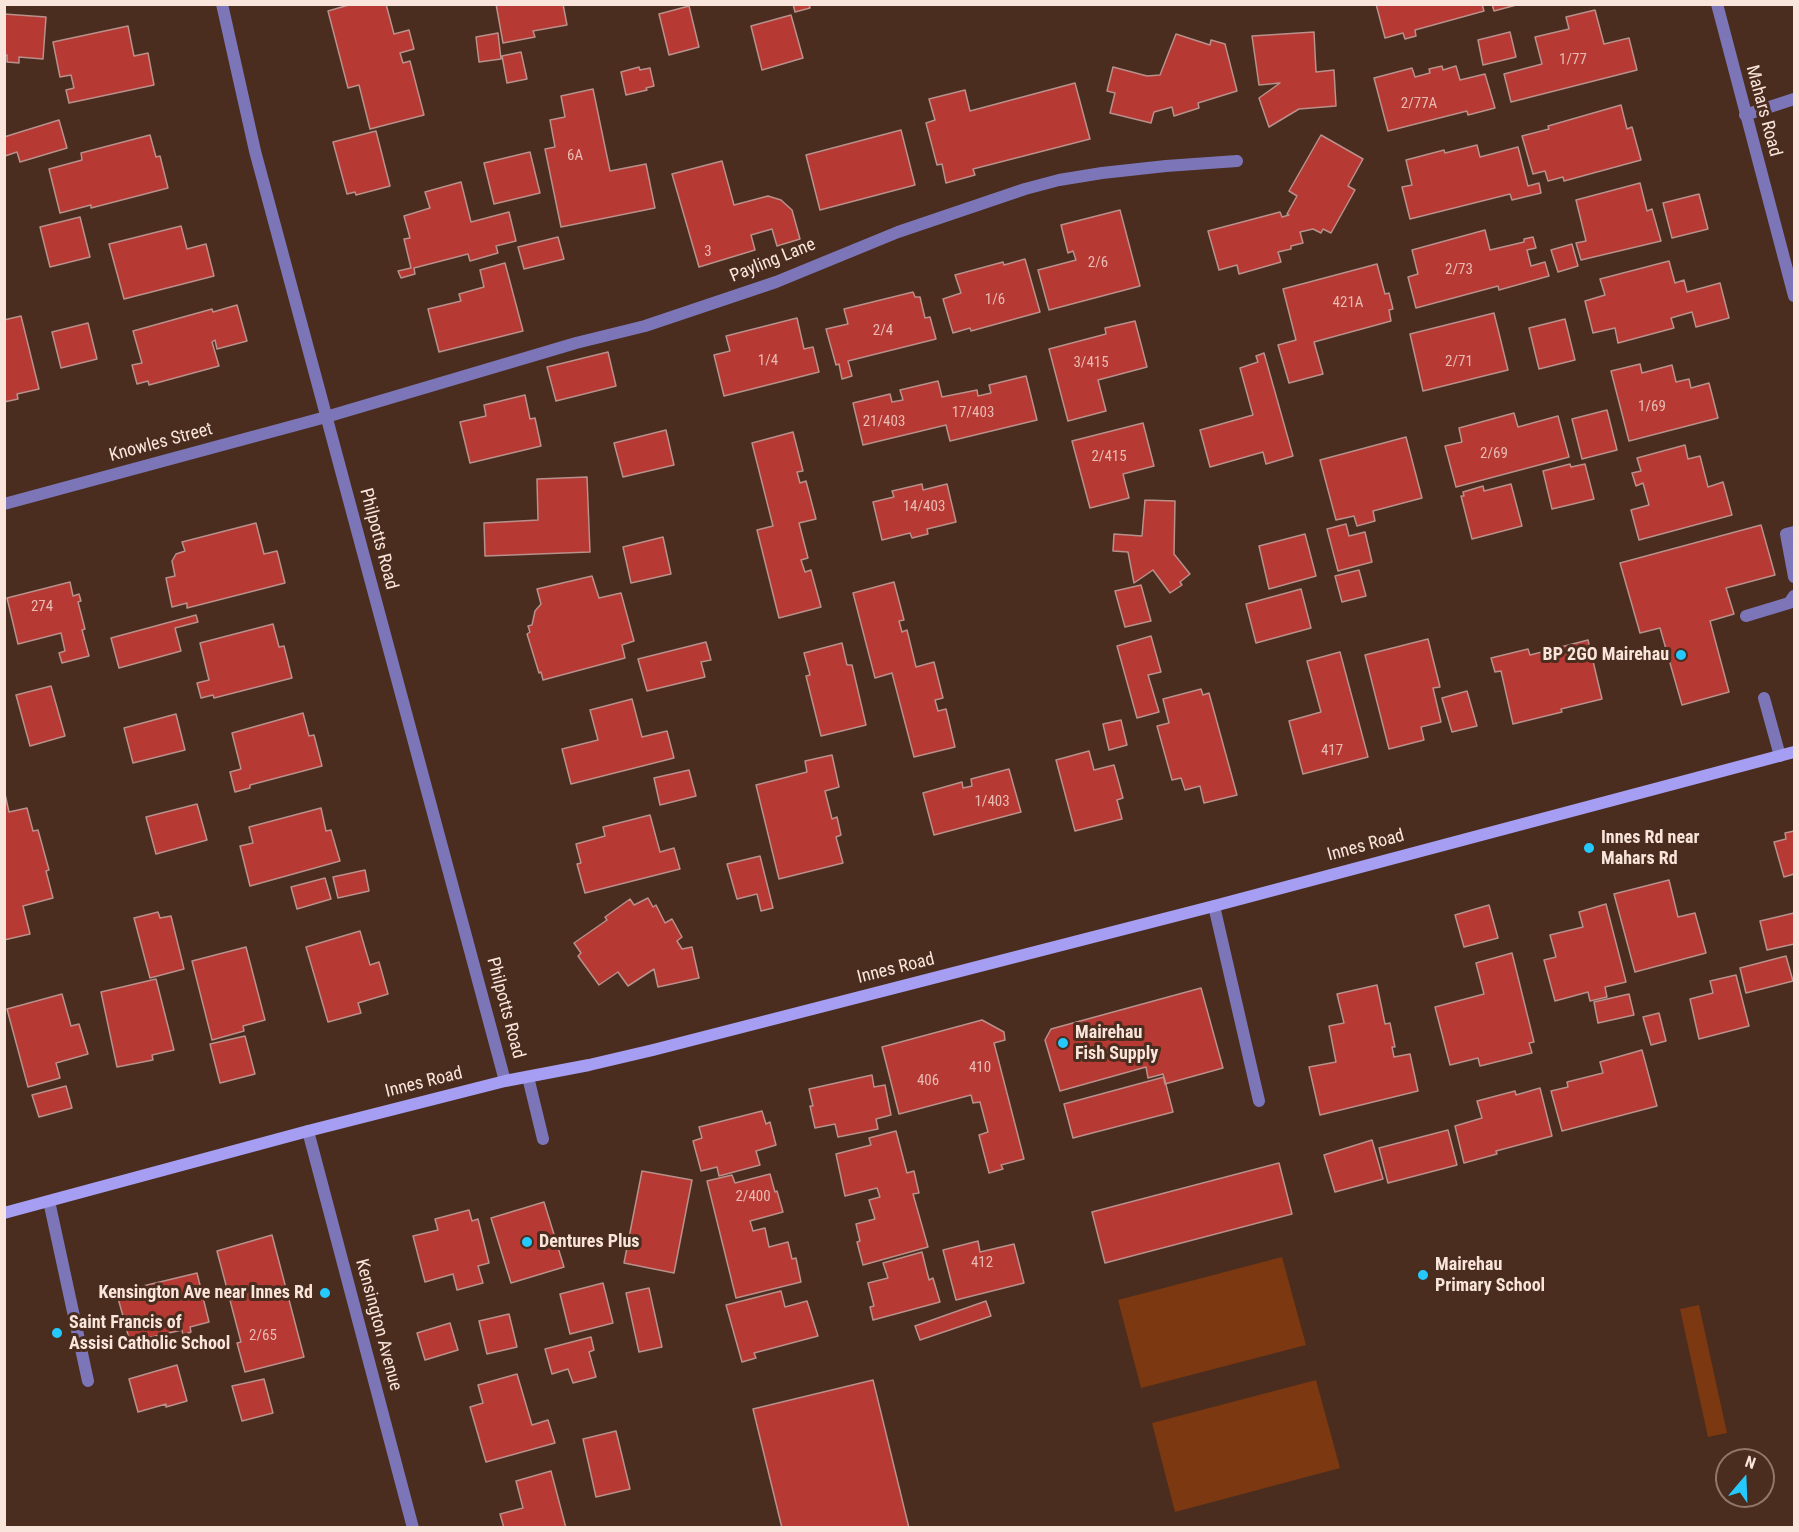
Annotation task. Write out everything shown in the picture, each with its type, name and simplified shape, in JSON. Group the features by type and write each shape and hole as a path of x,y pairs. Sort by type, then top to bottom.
{"main road":[{"name":"Innes Road","path":"4,1213 308,1131 506,1081 653,1050 1214,906 1794,752"}],"street":[{"name":"Philpotts Road","path":"222,4 255,151 506,1081"},
{"name":"Mahars Road","path":"1717,4 1794,296"},
{"path":"1745,115 1794,99"},
{"name":"Payling Lane","path":"326,417 714,304 776,282 898,232 1025,189 1059,180 1102,173 1237,161"},
{"name":"Knowles Street","path":"4,504 326,417"},
{"path":"1794,532 1786,534 1794,577"},
{"path":"1746,616 1789,603 1794,596"},
{"path":"1764,698 1780,756"},
{"path":"1214,906 1259,1101"},
{"path":"528,1077 543,1139"},
{"name":"Kensington Avenue","path":"308,1131 413,1527"},
{"path":"49,1201 88,1381"}],"shaded area":[{"path":"1282,1257 1306,1345 1141,1388 1118,1300"},
{"path":"1699,1305 1727,1433 1708,1437 1680,1309"},
{"path":"1316,1380 1340,1468 1175,1512 1152,1423"}],"building":[{"path":"352,4 386,4 394,34 409,30 414,49 400,53 403,63 410,61 424,115 370,129 359,85 348,88 328,11"},
{"path":"496,4 563,4 567,25 533,31 535,37 503,43"},
{"path":"793,4 809,4 810,8 795,12"},
{"path":"1376,4 1482,4 1484,11 1415,30 1416,36 1405,39 1403,33 1385,38"},
{"path":"1492,4 1520,4 1494,11"},
{"path":"689,6 699,47 669,55 659,14"},
{"path":"1595,10 1604,44 1629,38 1637,70 1511,102 1504,74 1542,64 1535,37 1569,29 1566,17"},
{"path":"4,14 46,17 43,59 19,57 19,63 7,62 7,55 4,55"},
{"path":"791,15 803,58 762,70 751,26"},
{"path":"128,26 134,56 148,53 154,85 69,103 66,90 74,88 71,75 60,77 53,42"},
{"path":"1314,32 1316,72 1334,70 1336,106 1299,109 1269,127 1259,98 1280,83 1259,85 1252,36"},
{"path":"1510,32 1516,57 1483,65 1478,40"},
{"path":"498,33 501,59 479,62 476,37"},
{"path":"1176,34 1210,45 1211,40 1225,44 1237,91 1198,103 1199,108 1174,116 1172,107 1154,112 1151,123 1110,113 1115,93 1107,91 1113,67 1147,76 1160,75"},
{"path":"521,52 527,79 507,83 502,56"},
{"path":"1442,66 1443,70 1456,66 1460,80 1485,74 1495,108 1468,115 1467,111 1388,131 1374,78 1412,68 1415,77 1430,73 1429,69"},
{"path":"639,67 640,70 650,68 654,86 626,95 621,72"},
{"path":"1075,83 1090,139 973,169 975,175 946,183 942,164 937,165 926,123 935,120 929,99 965,90 970,111"},
{"path":"593,89 610,171 646,164 655,208 561,227 545,149 555,147 550,120 565,117 561,96"},
{"path":"1621,105 1627,129 1632,127 1641,160 1564,181 1563,177 1548,181 1545,171 1533,174 1522,136"},
{"path":"59,120 67,148 20,162 17,152 5,156 4,137"},
{"path":"901,130 915,185 820,210 806,155"},
{"path":"376,131 390,186 356,195 355,192 347,194 333,142"},
{"path":"150,135 156,157 160,156 168,188 91,208 91,205 60,213 49,169 82,160 81,153"},
{"path":"1321,135 1363,159 1348,186 1355,190 1331,233 1323,229 1321,233 1313,229 1300,232 1303,243 1278,252 1281,262 1239,274 1237,265 1219,270 1208,231 1280,212 1282,217 1289,215 1287,214 1297,196 1289,191"},
{"path":"1477,145 1480,157 1518,147 1528,186 1539,183 1541,193 1512,200 1510,194 1410,219 1402,187 1412,185 1406,160 1444,150 1445,153"},
{"path":"530,152 540,193 494,204 484,163"},
{"path":"722,161 734,205 768,196 781,200 792,210 800,239 777,246 772,229 751,235 755,250 699,267 672,174"},
{"path":"461,182 471,222 509,212 516,241 496,246 498,253 470,261 468,254 414,268 415,274 401,278 398,271 411,268 404,239 410,238 404,216 430,208 425,192"},
{"path":"1640,183 1647,211 1652,209 1661,241 1581,260 1576,243 1586,241 1576,200"},
{"path":"1699,194 1708,229 1672,238 1663,203"},
{"path":"1120,210 1140,286 1049,310 1038,270 1076,260 1073,251 1068,253 1061,225"},
{"path":"80,217 90,257 50,267 40,227"},
{"path":"181,226 187,249 206,244 214,276 124,299 109,244"},
{"path":"1485,230 1490,250 1524,242 1524,239 1533,237 1536,248 1527,250 1531,266 1545,262 1549,276 1499,290 1498,286 1416,308 1408,277 1418,274 1412,250"},
{"path":"558,237 564,259 524,269 518,247"},
{"path":"1572,244 1578,266 1558,272 1551,250"},
{"path":"1025,259 1040,312 971,331 970,328 953,333 943,299 961,293 955,275 1003,262 1004,265"},
{"path":"1669,261 1675,283 1684,280 1687,292 1720,283 1729,318 1696,327 1692,312 1671,318 1674,328 1618,343 1615,328 1593,333 1585,301 1605,295 1600,279"},
{"path":"505,263 523,331 439,352 428,309 461,301 459,294 484,287 480,270"},
{"path":"1377,264 1385,294 1389,293 1393,309 1389,310 1391,321 1314,342 1323,374 1289,383 1278,345 1296,340 1283,289"},
{"path":"913,292 915,297 920,297 925,318 930,317 936,339 848,361 852,376 842,379 826,329 848,324 844,309"},
{"path":"237,305 247,341 217,349 215,340 212,342 219,366 149,385 148,381 137,384 132,365 142,363 133,331 212,309 213,312"},
{"path":"1494,313 1508,370 1423,391 1410,334"},
{"path":"21,316 39,389 17,394 18,399 4,402 4,320"},
{"path":"797,318 804,349 813,347 819,372 724,396 714,355 730,351 726,336"},
{"path":"1565,319 1575,360 1539,369 1529,328"},
{"path":"1135,321 1147,367 1098,380 1106,411 1068,421 1049,349 1106,334 1105,328"},
{"path":"88,323 97,359 61,368 52,332"},
{"path":"608,352 616,386 556,401 547,367"},
{"path":"1264,353 1293,456 1266,464 1263,452 1210,467 1200,430 1253,415 1240,368 1258,362 1256,356"},
{"path":"1640,364 1642,373 1672,365 1676,382 1689,379 1691,388 1709,383 1718,418 1629,441 1611,371"},
{"path":"1026,376 1037,420 950,441 946,425 863,445 853,403 890,394 892,402 903,400 900,390 938,381 942,397 977,390 978,396 991,393 989,385"},
{"path":"525,395 530,419 535,418 541,446 470,463 460,422 486,416 484,405"},
{"path":"1607,410 1617,450 1582,459 1572,419"},
{"path":"1514,413 1518,427 1558,416 1569,457 1456,487 1445,446 1462,442 1459,428"},
{"path":"1143,423 1154,466 1123,474 1129,498 1090,508 1072,441"},
{"path":"666,430 674,465 623,477 614,443"},
{"path":"793,432 803,471 797,472 800,483 806,481 816,519 799,523 808,558 801,560 805,572 811,570 821,607 779,618 757,530 773,526 752,443"},
{"path":"1406,437 1422,498 1373,511 1375,521 1357,526 1354,516 1336,520 1320,460"},
{"path":"1685,445 1688,459 1700,456 1708,487 1723,482 1732,515 1639,540 1631,510 1649,505 1643,483 1636,486 1632,473 1641,471 1637,458"},
{"path":"1570,464 1571,467 1585,464 1594,499 1552,509 1543,471"},
{"path":"587,477 590,552 485,556 484,523 538,520 537,479"},
{"path":"922,484 923,490 947,484 956,522 927,529 928,534 912,538 910,533 882,540 873,502 894,497 892,491"},
{"path":"1511,484 1522,526 1472,539 1461,496 1464,496 1463,492 1483,486 1484,491"},
{"path":"1145,500 1175,501 1174,554 1190,574 1180,582 1182,585 1170,593 1153,570 1134,583 1128,552 1113,551 1114,534 1142,536"},
{"path":"256,523 264,554 277,551 285,583 187,608 187,603 172,607 166,578 175,576 172,561 176,554 185,551 182,542"},
{"path":"1346,524 1349,536 1365,532 1372,562 1338,571 1327,529"},
{"path":"1761,525 1775,575 1726,588 1734,614 1710,621 1729,692 1682,705 1660,628 1640,633 1620,563"},
{"path":"1305,534 1316,576 1269,589 1259,546"},
{"path":"663,537 671,574 631,583 623,547"},
{"path":"1359,570 1366,596 1342,602 1335,576"},
{"path":"592,576 599,598 621,593 634,641 622,645 625,658 543,680 527,634 530,632 528,626 532,625 535,611 541,604 537,589"},
{"path":"70,582 73,596 79,594 81,601 78,602 85,629 82,630 89,656 62,663 59,653 65,651 61,633 18,644 7,598"},
{"path":"894,582 904,620 899,621 902,632 907,630 916,667 934,662 943,698 935,700 938,711 946,709 955,747 914,757 892,673 875,678 853,593"},
{"path":"1141,585 1151,621 1125,627 1115,591"},
{"path":"1301,589 1311,628 1256,643 1246,604"},
{"path":"196,615 198,622 175,628 181,651 119,668 111,638"},
{"path":"273,624 279,647 284,646 292,678 214,698 213,695 201,698 197,683 209,680 200,643"},
{"path":"1151,636 1161,672 1148,675 1159,712 1137,718 1117,646"},
{"path":"1428,639 1440,687 1433,688 1441,722 1421,727 1424,740 1389,749 1365,655"},
{"path":"1588,640 1602,699 1513,724 1501,671 1495,672 1491,658 1528,649 1530,655"},
{"path":"706,642 711,660 701,662 705,677 647,691 638,659"},
{"path":"842,643 847,665 852,665 866,725 821,736 806,676 810,675 804,653"},
{"path":"1340,652 1368,757 1303,774 1289,721 1321,712 1307,661"},
{"path":"51,686 65,736 30,746 16,695"},
{"path":"1201,689 1203,695 1209,693 1237,795 1204,803 1200,786 1185,790 1181,778 1172,780 1157,726 1169,723 1163,699"},
{"path":"1467,691 1477,726 1452,732 1442,698"},
{"path":"632,699 642,737 667,731 674,758 571,784 562,749 598,740 590,710"},
{"path":"303,713 309,736 314,735 322,766 250,785 250,788 235,792 230,772 241,769 232,733"},
{"path":"176,714 185,750 133,763 124,728"},
{"path":"1121,720 1127,745 1109,750 1103,724"},
{"path":"1089,751 1094,770 1114,765 1123,798 1117,800 1122,819 1075,831 1056,760"},
{"path":"832,755 839,787 825,791 832,819 837,817 841,835 836,837 843,863 779,879 756,785 807,772 805,761"},
{"path":"1009,769 1021,812 934,835 923,793 962,782 963,788 972,786 971,779"},
{"path":"689,770 696,796 660,805 654,778"},
{"path":"5,794 9,812 27,808 33,831 38,830 49,870 46,871 53,898 23,906 30,934 4,940"},
{"path":"197,804 207,840 156,854 146,817"},
{"path":"321,808 326,831 331,830 340,861 250,886 240,846 253,843 249,827"},
{"path":"650,815 660,852 674,848 680,869 585,893 577,864 581,863 576,844 605,836 603,827"},
{"path":"1794,831 1794,874 1784,877 1774,842 1786,839 1785,833"},
{"path":"760,856 773,908 761,911 757,894 737,899 727,864"},
{"path":"365,870 369,891 338,898 333,877"},
{"path":"325,878 331,899 297,909 291,887"},
{"path":"1669,880 1678,917 1695,913 1706,953 1635,972 1614,894"},
{"path":"648,898 653,907 656,905 665,923 672,919 682,937 677,941 682,949 692,947 699,978 658,987 654,969 628,986 618,972 599,985 578,956 581,953 574,943 607,920 605,917 630,899 634,905"},
{"path":"1606,904 1626,982 1605,987 1607,997 1590,1001 1588,992 1555,1001 1544,960 1556,957 1550,935 1583,927 1579,912"},
{"path":"1489,905 1498,938 1464,947 1455,915"},
{"path":"158,912 160,918 171,916 184,969 150,978 134,918"},
{"path":"1794,913 1794,944 1767,950 1760,921"},
{"path":"360,931 370,965 379,962 388,994 358,1003 361,1013 328,1022 306,947"},
{"path":"246,947 265,1020 243,1026 244,1031 212,1040 192,961"},
{"path":"1512,953 1534,1042 1529,1043 1532,1053 1480,1066 1478,1058 1450,1065 1435,1007 1484,994 1476,963"},
{"path":"1786,956 1793,981 1746,993 1740,968"},
{"path":"1736,975 1749,1026 1699,1039 1690,999 1713,993 1710,981"},
{"path":"156,979 174,1050 152,1055 153,1060 117,1067 101,992"},
{"path":"1377,985 1385,1024 1390,1023 1395,1047 1392,1047 1394,1057 1410,1054 1418,1091 1320,1115 1309,1067 1336,1062 1329,1026 1344,1023 1337,994"},
{"path":"1201,988 1223,1068 1165,1084 1163,1074 1148,1078 1146,1067 1060,1091 1045,1040 1051,1029"},
{"path":"62,994 71,1026 79,1024 88,1054 56,1063 60,1078 28,1087 7,1009"},
{"path":"1629,994 1634,1015 1598,1023 1594,1002"},
{"path":"1659,1013 1666,1041 1651,1045 1643,1017"},
{"path":"982,1020 1004,1032 1005,1040 994,1043 1024,1159 1001,1165 1003,1169 989,1173 979,1135 988,1132 980,1102 973,1103 971,1095 899,1114 882,1047"},
{"path":"245,1036 255,1074 220,1083 210,1044"},
{"path":"1642,1050 1657,1106 1562,1131 1551,1091 1568,1087 1567,1082 1603,1073 1600,1062"},
{"path":"872,1075 874,1087 885,1085 891,1115 876,1119 878,1129 838,1137 835,1124 815,1128 809,1089"},
{"path":"1164,1077 1173,1112 1073,1138 1064,1104"},
{"path":"66,1086 72,1108 39,1117 32,1095"},
{"path":"1540,1088 1552,1136 1496,1151 1497,1154 1464,1163 1455,1126 1482,1118 1477,1101 1515,1091 1516,1095"},
{"path":"762,1111 766,1124 770,1122 776,1145 756,1151 760,1165 719,1176 717,1167 701,1171 693,1141 702,1138 699,1127"},
{"path":"1448,1130 1457,1165 1388,1183 1379,1148"},
{"path":"896,1131 907,1173 914,1171 919,1193 913,1194 928,1247 863,1265 857,1242 860,1241 856,1224 875,1219 869,1200 880,1197 877,1188 845,1196 836,1154 871,1145 869,1138"},
{"path":"1372,1140 1383,1179 1335,1192 1324,1155"},
{"path":"1279,1163 1292,1214 1105,1263 1092,1212"},
{"path":"642,1171 692,1180 674,1273 624,1263"},
{"path":"770,1174 783,1212 750,1221 753,1231 765,1228 769,1247 788,1242 792,1259 796,1258 801,1282 736,1298 707,1181 732,1175 735,1183"},
{"name":"Dentures Plus","path":"544,1202 564,1267 511,1283 491,1218"},
{"path":"469,1210 472,1221 478,1219 489,1263 478,1266 483,1283 457,1290 453,1274 425,1282 413,1236 438,1230 435,1219"},
{"path":"272,1235 304,1357 245,1372 237,1343 241,1342 217,1251"},
{"path":"978,1241 980,1252 1014,1244 1024,1283 956,1300 943,1250"},
{"path":"922,1252 929,1280 933,1278 940,1302 873,1320 870,1307 874,1306 868,1283 888,1278 883,1263"},
{"path":"197,1273 209,1322 190,1327 191,1332 183,1335 182,1330 130,1342 118,1298 145,1291 143,1286"},
{"path":"603,1283 613,1323 570,1334 560,1294"},
{"path":"649,1288 662,1347 639,1352 626,1293"},
{"path":"781,1291 785,1307 807,1301 818,1336 754,1353 756,1358 742,1362 726,1305"},
{"path":"986,1301 991,1316 920,1340 915,1326"},
{"path":"509,1314 517,1347 487,1354 479,1321"},
{"path":"450,1323 458,1350 425,1360 417,1333"},
{"path":"591,1337 594,1350 589,1352 596,1377 573,1383 568,1369 552,1374 545,1349"},
{"path":"177,1365 187,1401 138,1412 129,1379"},
{"path":"517,1374 532,1425 548,1420 555,1443 486,1462 470,1407 483,1403 478,1385"},
{"path":"264,1379 273,1413 242,1421 232,1386"},
{"path":"873,1380 909,1528 782,1528 753,1409"},
{"path":"616,1431 630,1489 596,1497 583,1439"},
{"path":"551,1471 566,1528 504,1528 500,1514 523,1508 516,1481"}],"place":[{"name":"BP 2GO Mairehau","path":"1681,655"},
{"name":"Innes Rd near Mahars Rd","path":"1589,848"},
{"name":"Mairehau Fish Supply","path":"1063,1043"},
{"name":"Dentures Plus","path":"527,1242"},
{"name":"Mairehau Primary School","path":"1423,1275"},
{"name":"Kensington Ave near Innes Rd","path":"325,1293"},
{"name":"Saint Francis of Assisi Catholic School","path":"57,1333"}]}
